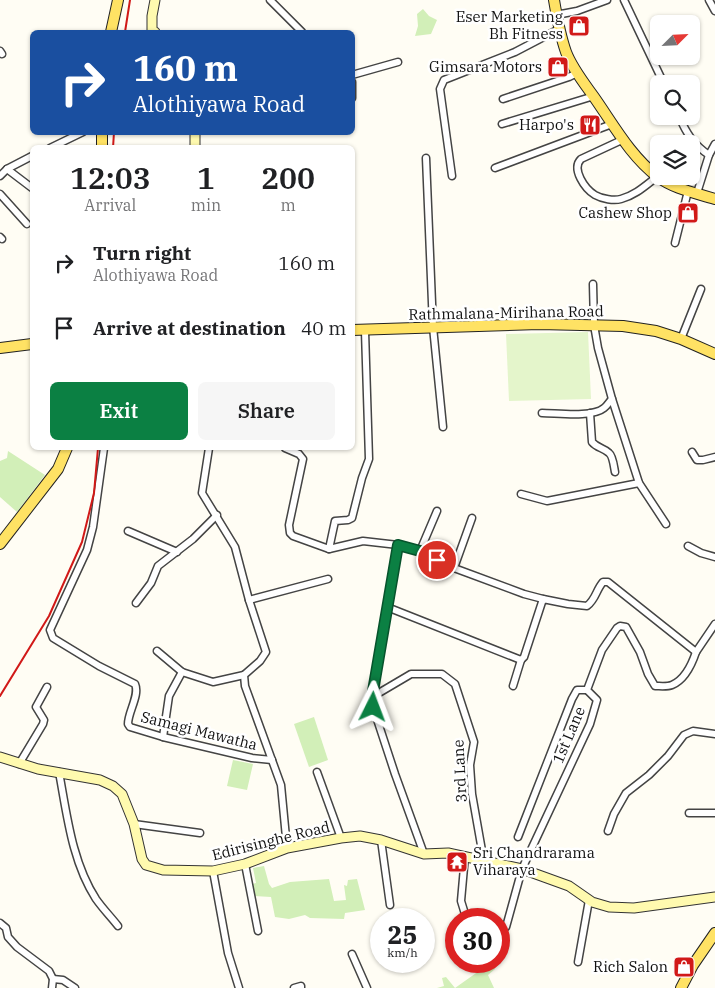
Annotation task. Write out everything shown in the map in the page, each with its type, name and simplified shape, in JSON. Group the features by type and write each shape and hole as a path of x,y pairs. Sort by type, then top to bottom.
{"main road":[{"path":"111,30 118,0"},
{"path":"152,30 155,0"},
{"path":"554,0 566,53 612,124 650,170"},
{"path":"677,185 715,199"},
{"name":"Rathmalana-Mirihana Road","path":"355,330 539,324 594,325 656,331 681,339 715,354"},
{"path":"0,348 30,344"},
{"path":"0,544 58,468 66,450"},
{"name":"Edirisinghe Road","path":"0,757 19,764 100,780 113,786 122,794 134,824 142,859 146,865 163,870 213,872 245,864 287,848 360,836 381,840 424,854 466,856 484,862 522,869 569,886 589,900 610,907 634,908 715,897"},
{"path":"681,988 693,965 715,933"}],"street":[{"path":"270,0 300,30"},
{"path":"556,15 577,11 607,0"},
{"path":"624,0 660,75"},
{"path":"709,0 715,11"},
{"path":"452,176 440,89 444,80 515,52 559,28"},
{"path":"355,74 398,62"},
{"path":"503,99 578,73"},
{"path":"502,124 594,96"},
{"path":"496,168 612,124"},
{"path":"683,125 697,147 709,156"},
{"path":"56,145 77,135"},
{"path":"624,139 578,163 577,166 584,183 594,195 620,200 641,190 650,183"},
{"path":"675,243 692,192 715,144"},
{"path":"0,176 7,169 30,157"},
{"path":"426,158 433,328 443,427"},
{"path":"7,169 30,186"},
{"path":"0,194 27,224"},
{"path":"593,284 594,325 598,348 612,399 639,483 666,524"},
{"path":"681,339 701,289"},
{"path":"329,549 335,521 352,518 369,459 365,331"},
{"path":"542,412 598,412 612,399"},
{"path":"590,413 592,442 600,449 611,454 615,472"},
{"name":"Samagi Mawatha","path":"104,450 88,550 50,630 50,634 53,638 100,666 135,684 136,690 128,724 130,727 163,737 252,758 272,760"},
{"path":"157,651 182,672 213,682 244,675 260,661 266,652 249,600 235,547 202,493 209,450"},
{"path":"290,450 299,454 303,459 289,524 292,536 329,549 363,541 398,545 420,551 454,568 524,594 568,604 587,606 593,601 599,586 603,582 608,582 696,652 715,624"},
{"path":"692,452 697,460 715,458"},
{"path":"521,494 547,501 639,483"},
{"path":"420,551 437,511"},
{"path":"136,603 151,583 158,566 193,539 217,516"},
{"path":"454,568 472,518"},
{"path":"128,531 177,552"},
{"path":"398,545 372,697 373,707 395,774 424,854"},
{"path":"688,546 701,553 715,557"},
{"path":"249,600 328,579"},
{"path":"513,686 542,598"},
{"path":"387,607 521,660"},
{"name":"1st Lane","path":"522,869 590,724 597,700 587,690 602,650 617,628 620,626 626,627 655,686 670,686 677,681 683,676 696,652"},
{"path":"163,737 169,696 182,672"},
{"name":"3rd Lane","path":"372,697 412,674 442,674 455,684 474,742 470,765 472,794 484,862"},
{"path":"244,675 245,686 281,786 287,848"},
{"path":"19,764 43,724 44,720 36,707 47,687"},
{"path":"518,837 572,699 577,690 587,690"},
{"path":"608,831 614,814 626,794 668,756 684,735 693,731 715,734"},
{"path":"59,772 71,836 84,874 96,899 118,926"},
{"path":"317,772 341,838"},
{"path":"689,813 715,813"},
{"path":"134,824 200,833"},
{"path":"381,840 390,905"},
{"path":"463,908 461,901 466,856"},
{"path":"245,864 258,931"},
{"path":"510,912 522,869"},
{"path":"213,872 228,953 238,988"},
{"path":"578,962 589,900"},
{"path":"0,923 6,928 8,937 17,947 49,971 53,979 52,988"},
{"path":"352,954 367,988"},
{"path":"53,979 63,980 75,988"},
{"path":"294,988 300,986 301,988"}],"green space":[{"path":"423,9 429,16 437,20 431,34 415,36 418,26 417,14"},
{"path":"588,332 591,399 509,401 506,334"},
{"path":"8,451 45,475 17,512 0,497 0,461 7,458"},
{"path":"314,717 328,760 309,767 294,724"},
{"path":"233,760 253,764 247,790 227,786"},
{"path":"264,866 272,888 290,882 329,879 334,901 346,900 344,885 347,886 348,880 357,879 365,910 345,913 344,919 310,918 305,915 289,919 275,917 271,897 254,896 252,884 256,883 253,868"},
{"path":"476,973 490,973 488,975 494,988 455,988"},
{"path":"446,977 455,988 437,988 444,986 442,978"}],"railway":[{"path":"125,30 130,0"},
{"path":"113,145 114,135"},
{"path":"0,696 49,616 82,542 94,493 98,450"}],"place":[{"name":"Eser Marketing Bh Fitness","path":"579,26"},
{"name":"Gimsara Motors","path":"558,67"},
{"name":"Harpo's","path":"590,125"},
{"name":"Cashew Shop","path":"688,213"},
{"name":"Sri Chandrarama Viharaya","path":"457,862"},
{"name":"Rich Salon","path":"684,967"}],"route":[{"path":"373,707 372,697 398,545 420,551 437,560"}]}
